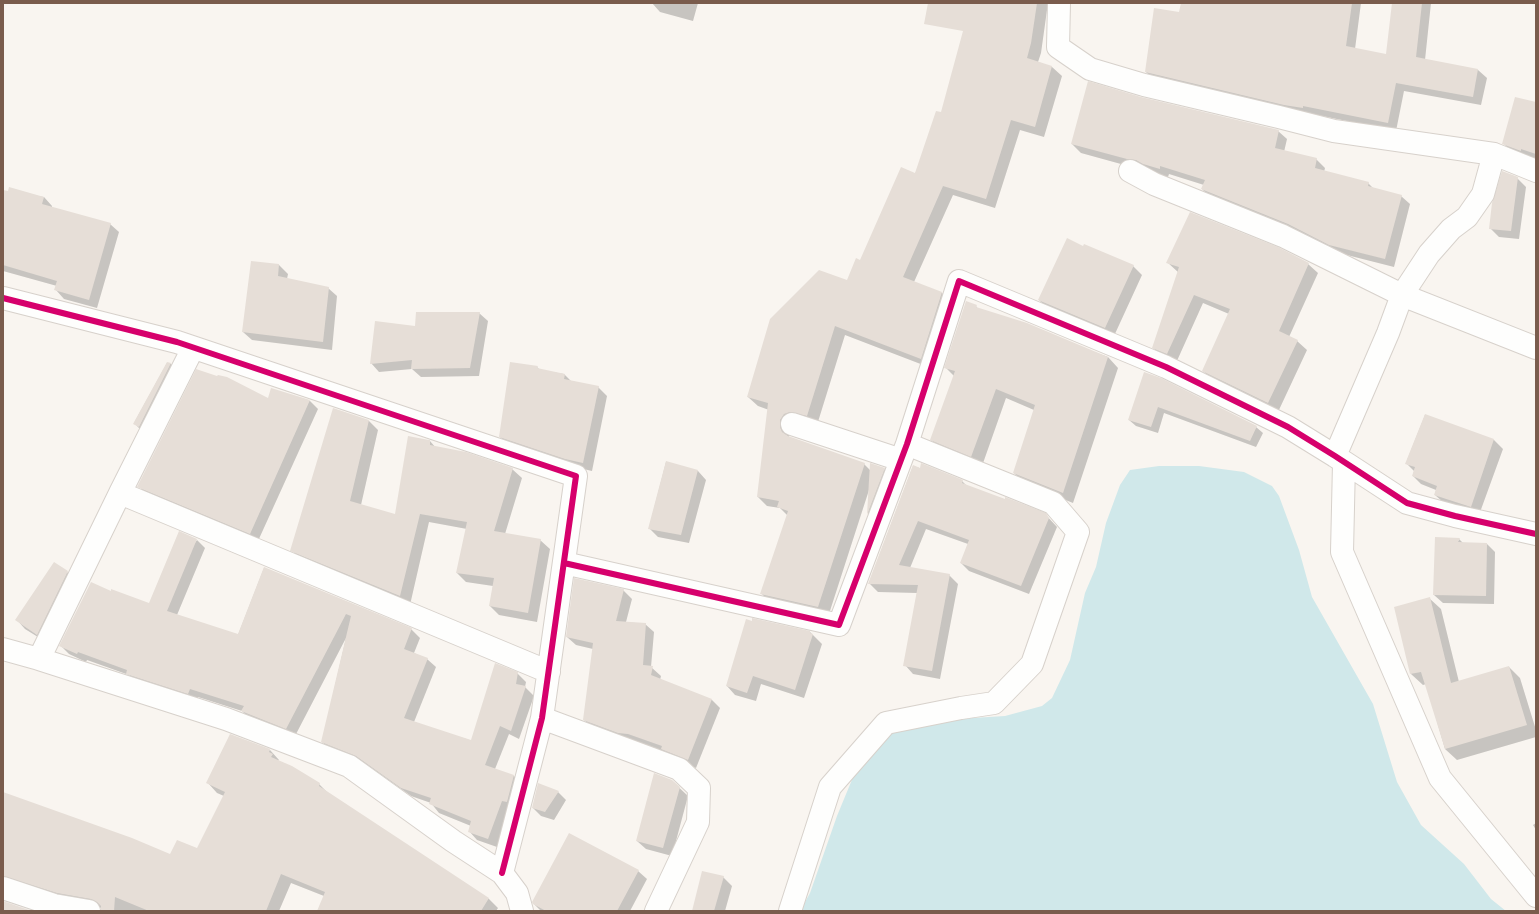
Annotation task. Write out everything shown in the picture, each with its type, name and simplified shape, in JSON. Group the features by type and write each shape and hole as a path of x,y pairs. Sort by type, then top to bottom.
{"street":[{"path":"1058,3 1058,48 1090,69 1144,85 1334,131 1494,154 1536,171"},
{"path":"1494,154 1482,194 1467,217 1451,229 1429,254 1402,295 1340,459 1342,552 1440,778 1536,896"},
{"path":"1130,171 1154,184 1283,236 1402,295 1536,348"},
{"path":"564,563 839,625 904,452 959,281 1166,367 1288,427 1340,459 1407,504 1536,534"},
{"path":"3,298 177,342 576,476 542,718 502,873"},
{"path":"39,659 193,348"},
{"path":"790,911 830,787 886,723 961,708 994,704 1032,664 1078,532 1053,504 904,452 792,424"},
{"path":"120,493 549,672"},
{"path":"3,649 39,659 226,719 349,766 453,841 502,873 517,893 522,911"},
{"path":"542,718 679,769 699,788 698,822 656,911"},
{"path":"3,888 54,905 89,911"}],"water":[{"path":"1159,466 1199,466 1244,472 1272,486 1279,496 1299,550 1312,597 1373,704 1397,782 1421,825 1464,864 1491,899 1506,911 800,911 810,893 837,816 863,753 890,728 940,720 1005,716 1042,706 1052,698 1070,660 1085,593 1096,567 1106,523 1120,485 1130,470"}],"building":[{"path":"928,3 1037,3 1031,43 1027,58 1052,66 1035,127 1011,120 986,199 943,186 903,277 942,292 921,359 835,326 807,416 790,412 784,414 780,420 780,427 782,432 788,436 865,463 818,607 760,594 788,511 777,507 779,501 757,497 768,403 747,397 770,319 819,270 847,280 856,258 860,260 901,167 915,173 936,111 941,112 963,31 924,24"},
{"path":"1181,3 1352,3 1346,46 1386,54 1392,3 1422,3 1416,57 1478,69 1473,97 1396,83 1388,123 1303,106 1303,108 1284,105 1145,72 1154,8 1179,12"},
{"path":"1088,81 1141,97 1279,130 1275,148 1317,158 1315,168 1369,182 1368,186 1402,195 1385,259 1329,245 1288,224 1201,189 1205,180 1160,166 1160,169 1143,164 1136,160 1071,144"},
{"path":"1515,97 1536,102 1536,154 1521,149 1521,151 1502,144"},
{"path":"1502,171 1518,177 1511,231 1489,229 1492,203"},
{"path":"9,187 44,197 42,204 111,223 89,300 54,290 57,281 3,265 3,190 8,191"},
{"path":"1190,212 1278,247 1309,263 1279,331 1298,340 1268,403 1202,371 1230,309 1194,295 1167,354 1152,348 1179,267 1166,263"},
{"path":"1067,238 1083,246 1084,244 1134,265 1105,328 1038,300"},
{"path":"251,261 279,264 278,276 329,287 323,342 242,332"},
{"path":"966,301 977,305 976,307 1027,323 1108,357 1063,493 1013,473 1035,405 996,389 971,457 930,440 955,371 944,368"},
{"path":"416,312 480,312 470,368 411,369 412,360 370,364 375,321 415,326"},
{"path":"167,362 171,363 139,427 133,424"},
{"path":"510,362 538,366 537,368 565,374 564,379 599,386 583,463 565,459 499,437"},
{"path":"196,369 217,376 227,377 268,398 271,388 310,400 250,534 137,487"},
{"path":"1144,372 1161,378 1257,426 1250,441 1158,407 1151,427 1128,420"},
{"path":"333,408 369,420 350,501 395,514 408,436 430,440 430,445 466,452 513,468 494,531 541,539 528,613 489,606 494,578 456,573 467,522 420,514 400,596 290,551"},
{"path":"1425,414 1494,439 1471,507 1434,495 1437,486 1412,476 1415,467 1405,464"},
{"path":"666,461 698,470 681,535 648,529"},
{"path":"870,463 885,468 867,515"},
{"path":"921,463 963,480 962,483 1005,499 1005,497 1046,513 1049,518 1021,586 960,563 969,540 918,521 899,565 950,574 932,671 903,666 918,585 868,584 913,465 920,468"},
{"path":"179,531 197,539 167,611 238,634 264,567 412,628 404,649 428,658 404,718 471,740 495,663 518,672 516,684 526,686 511,731 500,726 485,765 514,775 507,802 502,801 488,839 468,832 471,821 429,804 431,798 401,788 356,756 321,742 351,616 346,614 286,729 241,711 244,706 190,689 188,694 126,674 127,670 78,652 77,654 59,646 91,582 111,591 111,589 149,603"},
{"path":"1435,537 1460,538 1458,542 1487,543 1486,596 1433,595"},
{"path":"54,562 68,571 37,635 15,620"},
{"path":"574,578 624,589 616,621 646,623 643,665 653,666 651,675 712,699 688,760 661,749 662,746 628,734 618,733 583,720 593,643 566,637"},
{"path":"1430,597 1451,683 1509,666 1527,725 1445,749 1421,672 1410,674 1394,607"},
{"path":"752,618 810,631 810,633 813,634 795,690 753,676 747,693 726,686 746,619 752,621"},
{"path":"230,734 270,749 269,752 273,754 271,757 292,766 320,783 319,786 489,898 481,911 317,911 325,892 281,874 266,911 149,911 115,897 114,911 101,911 101,906 91,899 57,893 3,876 3,792 132,838 170,854 177,840 197,848 225,792 206,783"},
{"path":"654,773 672,780 680,787 663,848 636,841"},
{"path":"538,783 559,791 545,812 532,808"},
{"path":"569,833 639,870 617,911 546,911 533,904 532,902"},
{"path":"702,871 724,876 714,911 692,911"},
{"path":"3,901 32,911 3,911"}],"cycle path":[{"path":"564,563 839,625 907,444 959,281 1166,367 1288,427 1407,503 1455,516 1536,534"},
{"path":"3,298 177,342 576,476 542,718 502,873"}]}
